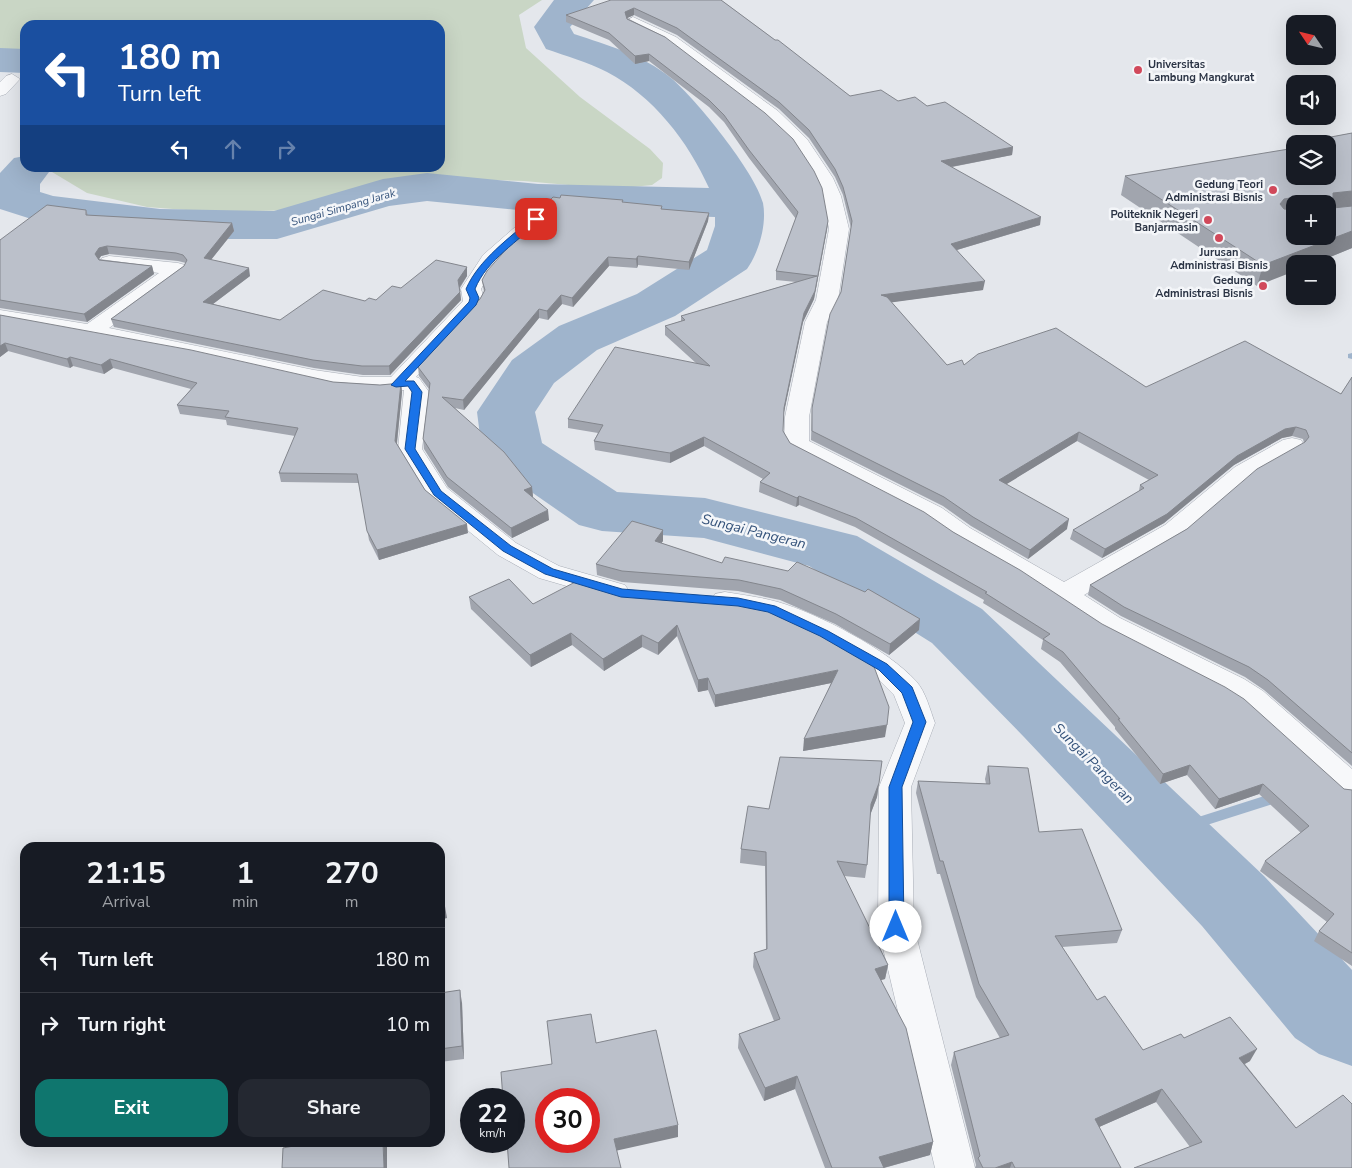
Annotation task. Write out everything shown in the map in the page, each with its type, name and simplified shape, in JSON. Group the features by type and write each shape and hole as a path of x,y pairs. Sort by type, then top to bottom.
{"street":[{"path":"633,21 671,40 772,115 801,143 824,178 832,196 839,229 827,300 816,322 797,417 796,440 800,446 933,514 961,534 1029,572 1110,625 1246,695 1352,788"},
{"path":"0,91 12,79"},
{"path":"396,385 473,303 474,298 470,289 475,278 499,252 536,219"},
{"path":"91,331 178,269 109,262"},
{"path":"0,316 91,331 324,378 396,385 411,383 417,392 410,449 437,493 507,549 549,572 621,593 642,594"},
{"path":"1063,595 1174,531 1244,472 1292,445"},
{"path":"700,599 738,602 770,609 824,633 883,667 907,690 920,722 895,787 896,927 955,1168"}],"green space":[{"path":"0,0 542,0 519,15 526,48 580,97 650,149 663,163 662,178 652,185 613,189 524,181 424,178 342,194 300,210 212,212 147,207 87,193 52,172 445,172 445,20 20,20 20,54 0,53"}],"building":[{"path":"611,0 721,0 775,40 778,40 850,96 881,90 898,101 915,97 927,106 945,102 1013,147 941,161 1041,217 951,244 985,281 881,295 887,297 947,365 962,360 964,365 978,354 1056,328 1146,387 1245,341 1341,394 1352,377 1352,753 1268,680 1249,667 1124,607 1090,585 1187,529 1257,469 1305,442 1309,437 1306,430 1296,427 1285,429 1237,456 1167,514 1105,549 1073,530 1144,488 1140,485 1158,475 1079,432 999,480 1069,519 1030,550 973,517 944,497 812,431 812,408 830,314 841,292 852,221 843,187 835,169 809,130 779,102 677,28 634,8 625,12 627,19 665,37 765,113 793,139 814,171 822,188 828,221 815,291 804,313 784,408 783,431 790,443 924,512 953,532 1020,570 1102,624 1225,687 1244,699 1344,789 1352,790 1352,953 1319,931 1334,914 1265,861 1309,826 1263,784 1219,799 1190,765 1163,774 1118,719 1120,719 1063,652 1043,639 1050,634 985,593 987,592 856,518 799,496 797,498 760,482 770,473 704,437 670,453 594,441 603,425 568,419 615,347 710,366 665,326 685,320 681,316 817,276 776,271 798,212 724,115 709,100 649,54 635,56 609,33 566,15"},
{"path":"1352,133 1352,191 1333,193 1333,195 1286,195 1286,199 1280,204 1286,209 1286,245 1315,245 1263,265 1125,176 1286,149 1286,185 1336,185 1336,136"},
{"path":"561,195 623,200 622,202 662,206 661,209 709,213 689,262 638,256 636,259 608,257 572,298 561,295 547,311 539,309 463,400 442,397 504,452 532,487 524,490 548,510 511,528 447,477 423,439 430,383 418,367 480,299 485,290 482,280 487,271 509,246 544,216 547,211 544,206 553,197 560,198"},
{"path":"47,205 86,210 86,215 232,223 204,258 249,268 203,302 280,320 323,290 365,301 369,298 376,300 392,286 401,288 436,260 467,267 458,280 460,292 389,366 362,366 313,360 111,319 184,266 187,260 183,255 176,253 107,246 99,248 95,254 99,260 152,266 84,314 0,300 0,240"},
{"path":"1352,206 1352,231 1336,237 1336,208"},
{"path":"0,315 191,350 333,382 380,385 401,383 395,441 425,490 467,524 377,550 367,531 357,474 279,473 298,428 225,417 229,411 177,405 197,383 110,359 101,365 70,357 67,359 5,343 0,346"},
{"path":"632,521 663,530 655,541 722,563 725,557 788,571 797,562 865,592 868,589 920,619 890,644 836,614 781,589 739,580 622,571 596,564"},
{"path":"509,579 533,604 579,580 620,592 738,601 762,607 814,630 873,664 889,707 887,725 804,739 838,670 715,695 708,678 698,680 677,625 658,643 642,635 603,659 571,633 530,655 469,597"},
{"path":"780,757 882,761 879,783 871,804 867,865 837,861 888,965 875,969 906,1028 933,1142 879,1157 884,1168 832,1168 797,1076 765,1088 739,1034 780,1019 754,953 767,949 766,852 741,849 748,806 769,809"},
{"path":"988,766 1028,768 1039,832 1082,829 1122,930 1055,936 1097,1000 1105,996 1143,1050 1181,1034 1184,1038 1230,1017 1257,1049 1239,1058 1296,1128 1343,1095 1352,1104 1352,1168 1134,1168 1202,1142 1162,1089 1095,1119 1121,1168 1015,1168 1012,1162 995,1168 983,1168 978,1158 980,1156 954,1052 1009,1035 979,984 943,861 940,861 918,781 990,784"},
{"path":"460,990 462,1046 445,1048 445,992"},
{"path":"591,1014 596,1043 656,1030 678,1125 614,1139 621,1168 509,1168 508,1153 525,1153 525,1088 502,1088 501,1072 552,1064 547,1021"},
{"path":"383,1147 384,1168 282,1168 283,1148"}],"waterway":[{"name":"Sungai Pangeran","path":"576,0 563,11 552,27 559,41 620,63 656,86 691,122 725,173 739,203"},
{"name":"Sungai Simpang Jarak","path":"0,60 20,61"},
{"name":"Sungai Simpang Jarak","path":"26,172 17,182 17,200 47,210 160,223 199,225 277,225 383,193 427,187 538,198 739,203"},
{"name":"Sungai Pangeran","path":"739,203 739,226 729,258 656,305 578,338 532,372 506,412 513,451 602,511 705,518 833,551 957,626 1051,717 1233,901 1328,1009 1352,1024"},
{"path":"1166,833 1280,796"}],"place":[{"name":"Universitas Lambung Mangkurat","path":"1138,70"},
{"name":"Gedung Teori Administrasi Bisnis","path":"1273,190"},
{"name":"Politeknik Negeri Banjarmasin","path":"1208,220"},
{"name":"Jurusan Administrasi Bisnis","path":"1219,238"},
{"name":"Gedung Administrasi Bisnis","path":"1263,286"}],"route":[{"path":"536,219 499,252 475,278 470,289 474,298 473,303 396,385 411,383 417,392 410,449 437,493 507,549 549,572 621,593 738,602 770,609 824,633 883,667 907,690 920,722 895,787 896,927"}]}
